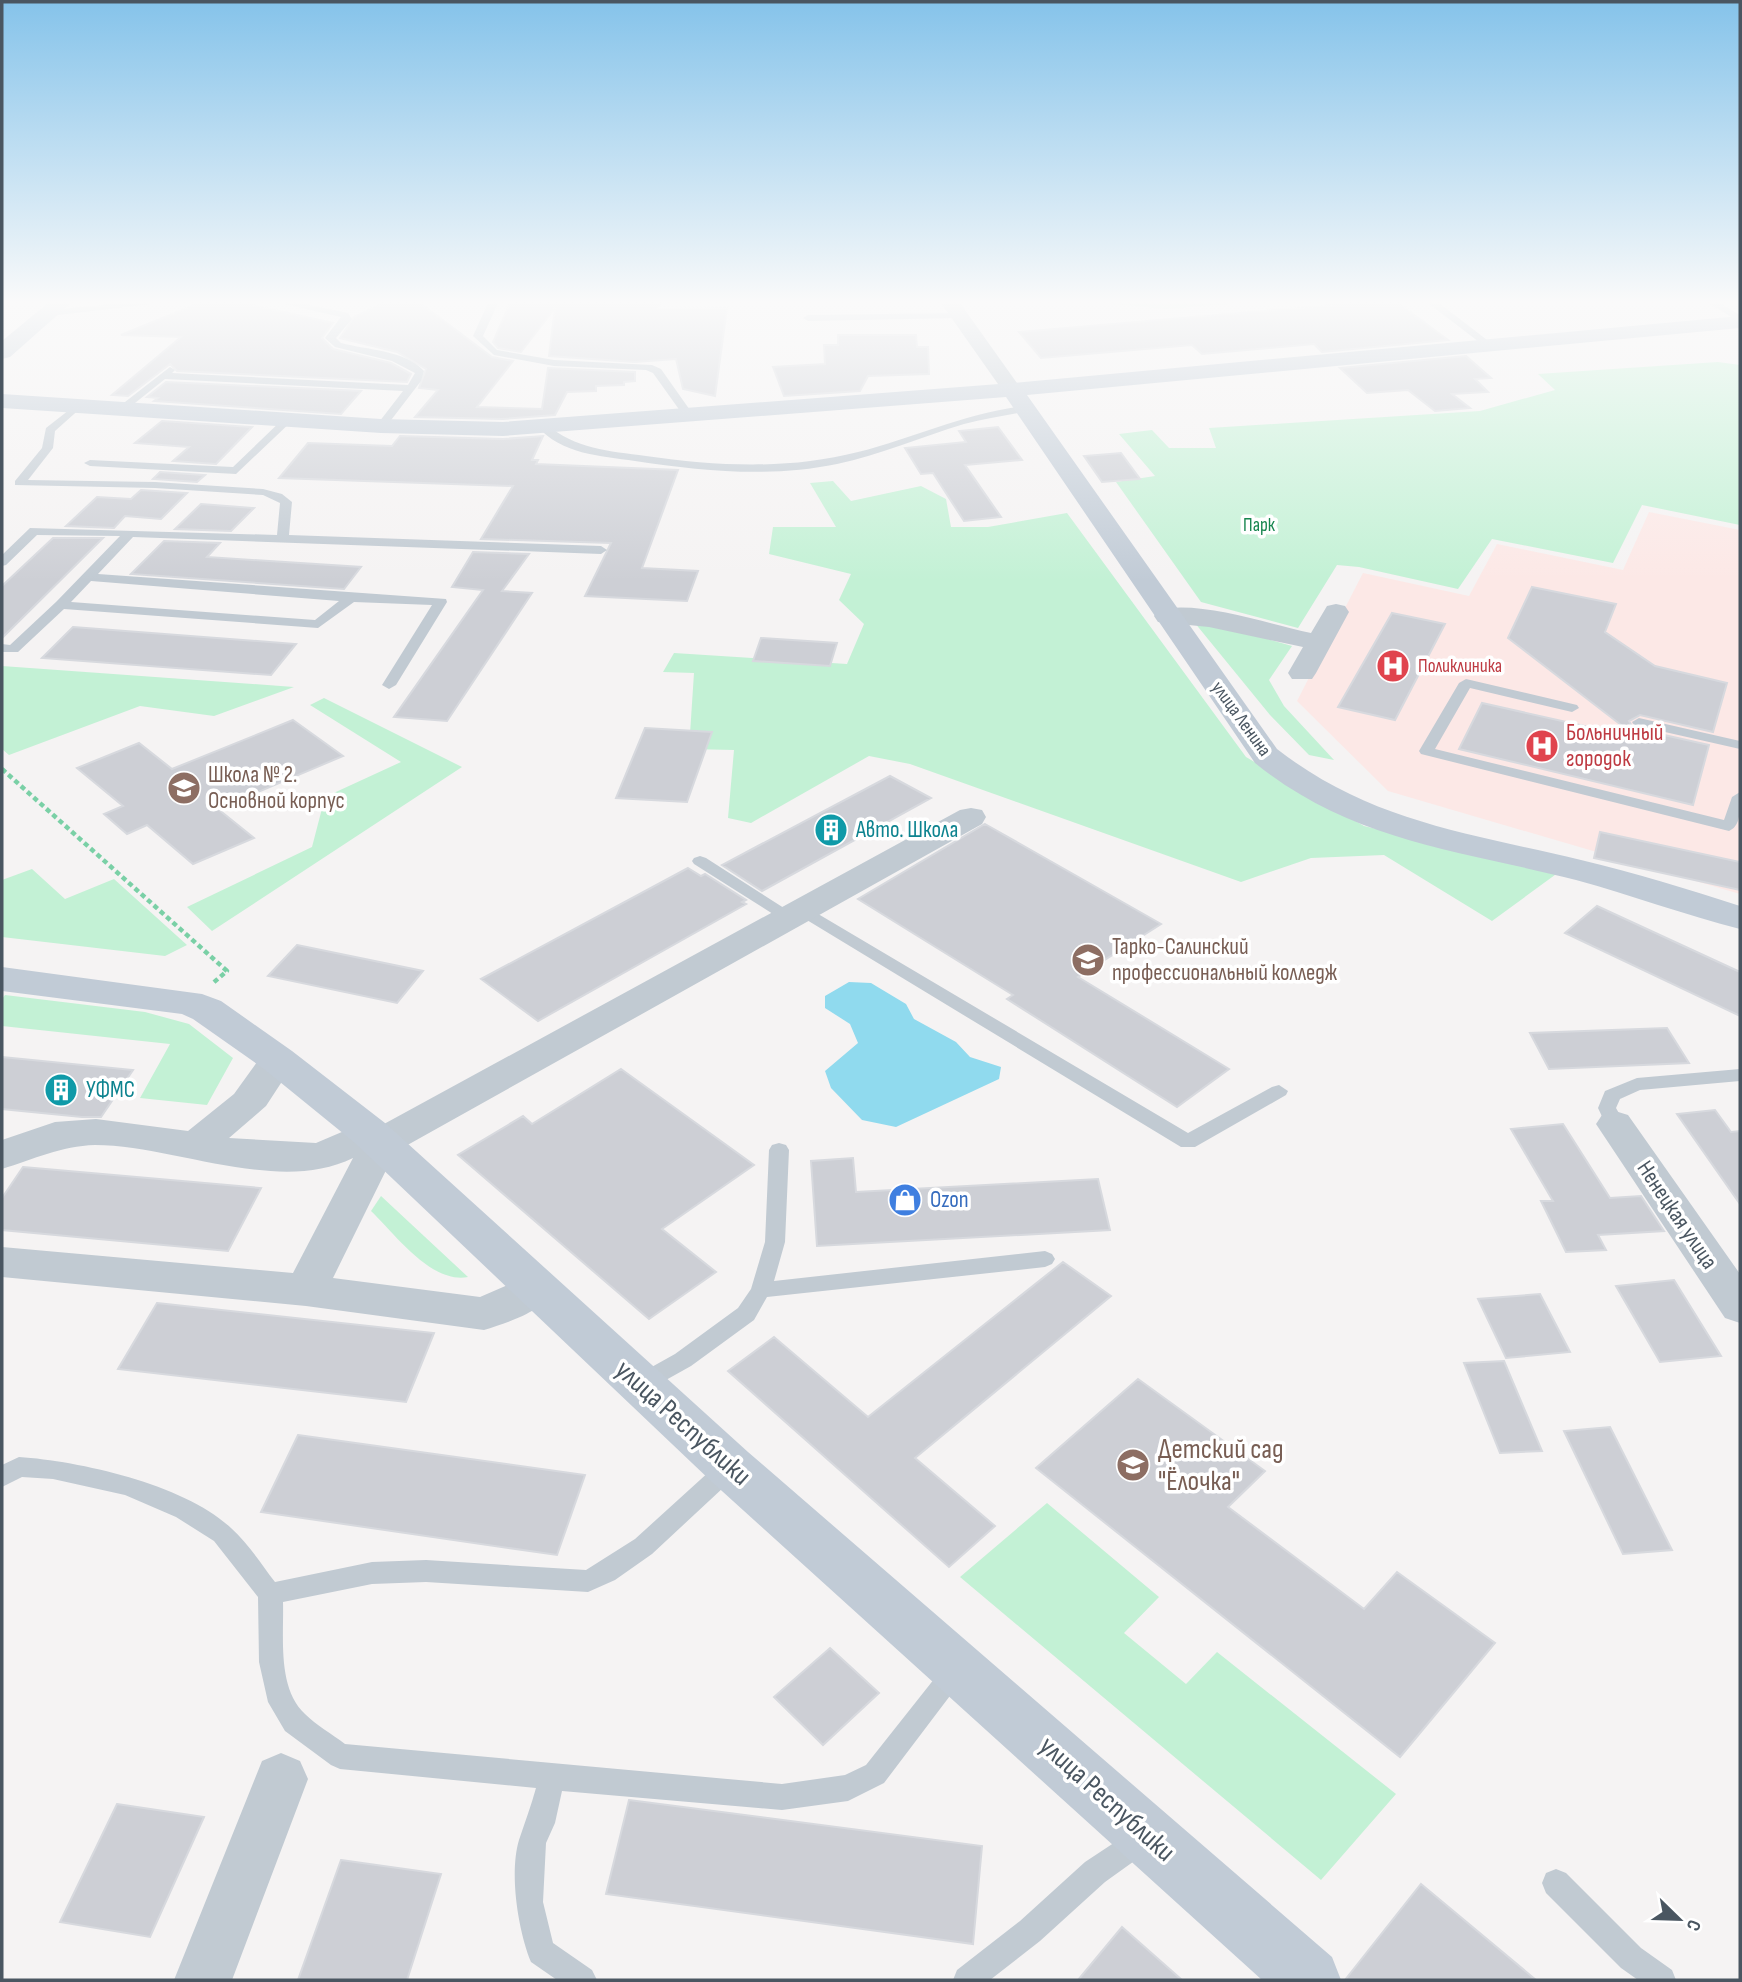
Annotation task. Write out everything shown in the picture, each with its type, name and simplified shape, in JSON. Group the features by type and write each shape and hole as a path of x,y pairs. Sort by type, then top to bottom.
{"street":[{"name":"улица Ленина","path":"1016,395 1266,756 1291,780 1326,799 1413,830 1584,872 1740,918"},
{"path":"2,401 457,429 542,426 687,413 1047,395"},
{"path":"1302,673 1336,612"},
{"path":"1167,616 1209,619 1319,643"},
{"path":"2,1155 55,1135 96,1132 287,1158 321,1157 375,1138 796,914 971,817"},
{"name":"улица Республики","path":"2,979 188,1003 207,1010 278,1060 375,1138 535,1289 730,1466 1309,1980"},
{"path":"195,1147 260,1090 278,1060"},
{"name":"Ненецкая улица","path":"1615,1124 1740,1307"},
{"path":"306,1290 375,1138"},
{"path":"2,1262 306,1290 484,1314 535,1289"},
{"path":"203,1980 281,1779"}],"lane":[{"path":"121,409 138,395"},
{"path":"381,425 404,395"},
{"path":"674,395 687,413"},
{"path":"542,426 554,438 587,451 756,470 837,460 983,415 1018,399"},
{"path":"78,406 51,430 47,448 19,483 155,485 263,492 278,496 286,502 283,540"},
{"path":"90,463 236,471 289,419"},
{"path":"2,562 34,531 601,550"},
{"path":"2,649 13,649 90,577 130,533"},
{"path":"90,577 441,603 389,685"},
{"path":"61,605 318,624 351,598"},
{"path":"1572,708 1466,683 1426,751 1729,826 1740,797"},
{"path":"1639,722 1740,745"},
{"path":"700,861 1188,1142 1279,1091"},
{"path":"1615,1124 1607,1108 1612,1095 1637,1084 1740,1075"},
{"path":"640,1384 683,1360 746,1314 761,1290 775,1242 779,1150"},
{"path":"761,1290 1045,1259"},
{"path":"270,1594 372,1573 426,1571 587,1581 616,1566 692,1505 730,1466"},
{"path":"2,1477 19,1467 52,1469 129,1486 184,1510 222,1534 270,1594 272,1662 277,1694 294,1722 340,1756 782,1797 848,1788 875,1774 959,1667"},
{"path":"552,1777 541,1823 532,1842 529,1902 541,1952 582,1980"},
{"path":"967,1980 1030,1931 1095,1872 1147,1835"},
{"path":"1556,1883 1631,1958 1661,1980"}],"path":[{"path":"2,769 228,971 188,1003"}],"shaded area":[{"name":"Больничный городок","path":"1649,512 1740,530 1740,894 1388,791 1297,701 1363,573 1469,596 1497,544 1623,570"}],"green space":[{"name":"Парк","path":"1535,395 1740,395 1740,525 1642,505 1613,563 1492,539 1458,589 1359,567 1337,565 1298,628 1201,602 1116,482 1155,476 1119,434 1152,430 1169,448 1216,448 1209,428 1480,411"},
{"path":"833,481 851,501 921,486 946,499 951,527 988,527 1067,513 1246,757 1364,826 1559,872 1492,921 1384,855 1311,858 1241,882 910,764 869,756 751,823 728,818 734,750 689,749 694,673 663,672 674,653 847,664 864,624 839,600 851,574 769,554 773,527 836,527 810,483"},
{"path":"1190,617 1292,646 1269,680 1284,706 1334,760 1309,755 1270,715"},
{"path":"2,666 294,687 214,716 140,706 9,755 2,749"},
{"path":"324,698 462,767 212,931 187,907 312,847 325,797 401,762 310,705"},
{"path":"32,869 65,899 114,879 187,945 165,956 2,937 2,880"},
{"path":"5,995 145,1012 189,1024 233,1058 207,1105 140,1098 170,1044 2,1026 2,999"},
{"path":"381,1196 468,1277 441,1273 402,1244 371,1211"},
{"path":"1047,1503 1159,1597 1124,1633 1186,1684 1217,1652 1396,1794 1321,1880 960,1577"}],"water":[{"path":"849,982 871,983 906,1004 914,1019 956,1042 970,1057 1001,1067 999,1079 896,1127 862,1120 831,1088 825,1071 858,1043 850,1024 825,1008 825,996"}],"building":[{"path":"357,395 341,414 154,401 158,398 147,397"},
{"path":"433,395 486,395 477,407 542,409 544,395 565,395 555,415 503,419 415,417"},
{"path":"1415,395 1454,395 1470,408 1435,411"},
{"path":"162,421 252,427 216,464 173,461 189,447 135,443"},
{"path":"998,427 1022,460 965,465 1001,517 964,521 933,473 921,474 905,448 966,442 959,431"},
{"path":"400,436 503,439 543,436 532,460 538,460 536,464 678,470 642,568 698,571 687,601 585,596 611,543 481,539 513,486 279,478 308,443 392,446"},
{"path":"1121,453 1140,479 1102,482 1084,456"},
{"path":"160,472 205,475 197,482 153,479"},
{"path":"141,490 187,493 161,519 125,516 114,528 66,526 97,497 131,499"},
{"path":"201,504 254,508 231,531 175,529"},
{"path":"53,538 103,538 2,638 2,586"},
{"path":"164,541 220,543 207,557 361,567 344,589 131,574"},
{"path":"473,552 529,554 502,591 532,593 447,721 394,717 483,590 452,587"},
{"path":"1532,587 1616,604 1605,632 1655,666 1727,683 1713,732 1640,715 1629,721 1633,728 1709,745 1693,805 1459,749 1482,703 1638,738 1508,638"},
{"name":"Поликлиника","path":"1392,613 1445,624 1395,720 1338,707"},
{"path":"73,627 296,644 271,675 42,658"},
{"path":"761,638 837,643 830,666 753,661"},
{"name":"Школа № 2. Основной корпус","path":"293,720 343,756 218,809 254,838 193,864 147,825 127,834 104,814 123,806 77,768 139,743 172,769"},
{"path":"645,728 712,732 687,802 616,798"},
{"name":"Авто. Школа","path":"890,776 931,798 762,891 722,865"},
{"path":"985,824 1161,924 1078,977 1229,1069 1177,1107 1007,999 1013,995 858,899"},
{"path":"1600,832 1740,862 1740,890 1594,858"},
{"path":"688,868 701,876 705,874 746,900 742,902 746,904 538,1021 481,979"},
{"path":"1597,906 1740,972 1740,1016 1565,933"},
{"path":"297,945 423,971 397,1003 268,976"},
{"path":"1667,1028 1689,1063 1549,1069 1530,1033"},
{"name":"УФМС","path":"2,1057 133,1070 101,1117 82,1117 2,1109"},
{"path":"621,1069 754,1165 662,1229 716,1272 649,1319 458,1155 523,1116 532,1124"},
{"path":"1715,1110 1731,1132 1740,1131 1740,1204 1677,1114"},
{"path":"1563,1124 1610,1198 1641,1196 1664,1231 1598,1235 1606,1250 1566,1252 1541,1201 1553,1201 1511,1129"},
{"path":"853,1158 856,1192 1098,1179 1110,1230 817,1246 811,1161"},
{"path":"23,1167 261,1188 228,1251 2,1230 2,1198"},
{"path":"1063,1262 1111,1296 915,1458 995,1526 949,1567 728,1371 774,1337 868,1417"},
{"path":"1674,1280 1721,1356 1660,1362 1616,1286"},
{"path":"1540,1294 1570,1352 1506,1358 1478,1299"},
{"path":"157,1303 434,1333 406,1402 118,1369"},
{"path":"1504,1361 1542,1451 1500,1453 1464,1363"},
{"path":"1138,1379 1265,1471 1228,1507 1364,1609 1397,1572 1495,1643 1400,1757 1036,1468"},
{"path":"1610,1427 1672,1550 1623,1554 1564,1431"},
{"path":"298,1435 585,1475 557,1555 261,1512"},
{"path":"830,1648 879,1693 823,1745 774,1697"},
{"path":"629,1800 982,1846 973,1944 606,1894"},
{"path":"117,1804 204,1817 150,1937 60,1922"},
{"path":"341,1860 441,1874 407,1980 298,1980"},
{"path":"1421,1884 1536,1980 1345,1980"},
{"path":"1122,1927 1182,1980 1078,1980"}],"place":[{"name":"Поликлиника","path":"1393,666"},
{"name":"Больничный городок","path":"1542,746"},
{"name":"Школа № 2. Основной корпус","path":"184,788"},
{"name":"Авто. Школа","path":"831,830"},
{"name":"Тарко-Салинский профессиональный колледж","path":"1088,960"},
{"name":"УФМС","path":"61,1090"},
{"name":"Ozon","path":"905,1200"},
{"name":"Детский сад \"Ёлочка\"","path":"1133,1465"}]}
